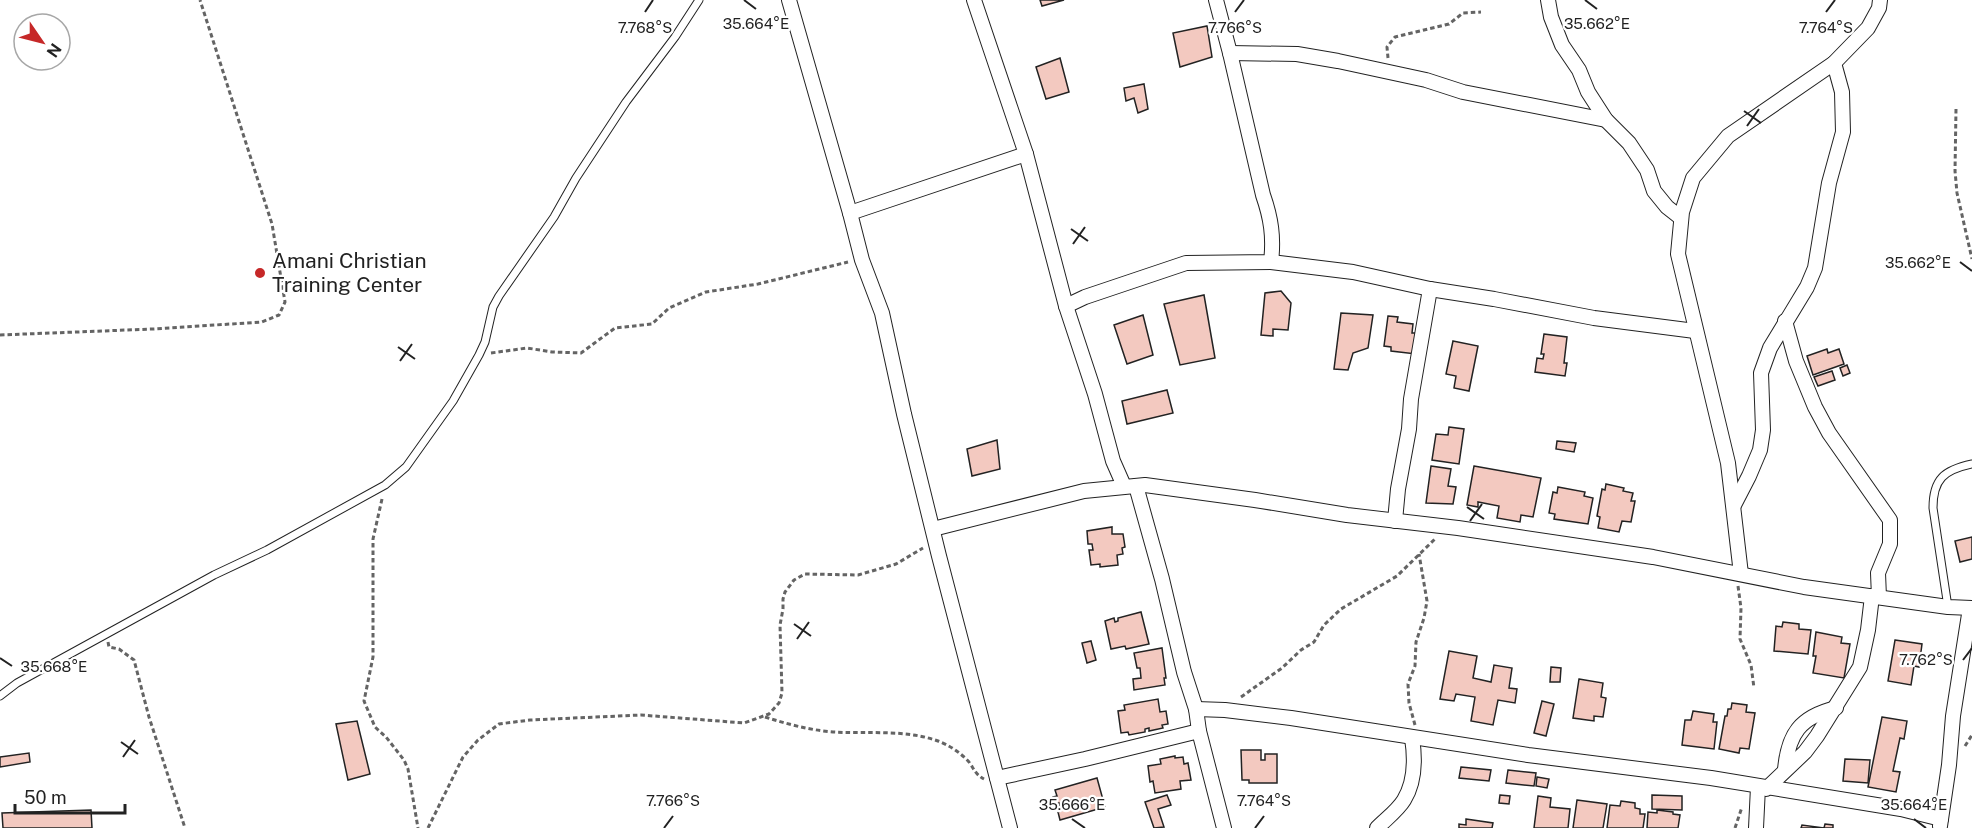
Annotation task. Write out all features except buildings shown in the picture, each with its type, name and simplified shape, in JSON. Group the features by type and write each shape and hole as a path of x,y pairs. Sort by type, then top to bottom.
{"street":[{"path":"789,0 862,260 882,313 934,535 1010,828"},
{"path":"974,0 1026,154 1066,306 1095,394 1113,461 1130,486 1162,579 1224,828"},
{"path":"1216,0 1261,186 1271,218 1273,233 1271,262"},
{"path":"1548,0 1551,17 1562,45 1579,70 1588,92 1606,120 1629,143 1647,170 1654,191 1667,207 1681,218"},
{"path":"1738,573 1734,505 1728,463 1678,254 1681,218 1693,178 1728,136 1834,63 1868,28 1879,8 1880,0"},
{"path":"1230,53 1297,54 1426,80 1463,92 1606,120"},
{"path":"1734,505 1760,450 1763,430 1761,373 1770,348 1807,287 1815,268 1829,183 1843,132 1842,92 1834,63"},
{"path":"850,213 1026,154"},
{"path":"1066,306 1085,297 1186,263 1271,262 1353,272 1430,289 1494,298 1594,318 1695,331"},
{"path":"1395,521 1398,489 1409,429 1411,399 1430,289"},
{"path":"1756,828 1762,788 1805,752 1836,708 1860,667 1878,573 1890,544 1890,520 1829,433 1815,407 1796,361 1785,321"},
{"path":"934,535 1084,491 1145,485 1653,557 1804,587 1948,607 1971,608 1953,716 1949,765 1940,824 1901,809 1711,778 1574,762 1225,710 1196,709"},
{"path":"1785,770 1786,750 1791,738 1802,724 1819,712 1836,708"},
{"path":"997,779 1199,731"},
{"path":"1377,828 1405,799 1411,782 1414,738"}],"lane":[{"path":"0,696 17,683 214,575 267,550 386,485 406,467 453,401 479,355 485,342 493,307 499,296 554,217 576,178 626,102 675,37 699,0"},
{"path":"1948,607 1933,508 1933,492 1940,477 1958,467 1972,464"}],"path":[{"path":"0,334 262,322 279,315 285,302 272,224 200,2 205,0"},
{"path":"1387,72 1387,47 1395,37 1449,24 1463,13 1481,12"},
{"path":"1956,109 1957,193 1972,259"},
{"path":"479,355 527,348 581,353 615,328 652,324 669,308 706,292 758,284 862,260"},
{"path":"386,485 373,539 373,657 364,701 375,727 386,737 404,760 408,769 418,828"},
{"path":"1225,710 1314,642 1324,625 1341,609 1397,576 1448,527"},
{"path":"428,828 463,757 478,740 500,724 530,720 641,715 744,723 769,714 779,703 782,693 780,625 785,592 794,580 806,574 858,575 896,564 934,535"},
{"path":"1414,738 1407,690 1415,666 1416,642 1427,601 1419,554"},
{"path":"1738,573 1741,608 1740,639 1751,665 1754,688"},
{"path":"107,635 109,647 119,648 134,660 149,717 185,828"},
{"path":"763,716 811,729 832,732 887,733 938,741 960,754 979,776 986,779 997,779"}],"place":[{"name":"Amani Christian Training Center","path":"260,273"}]}
